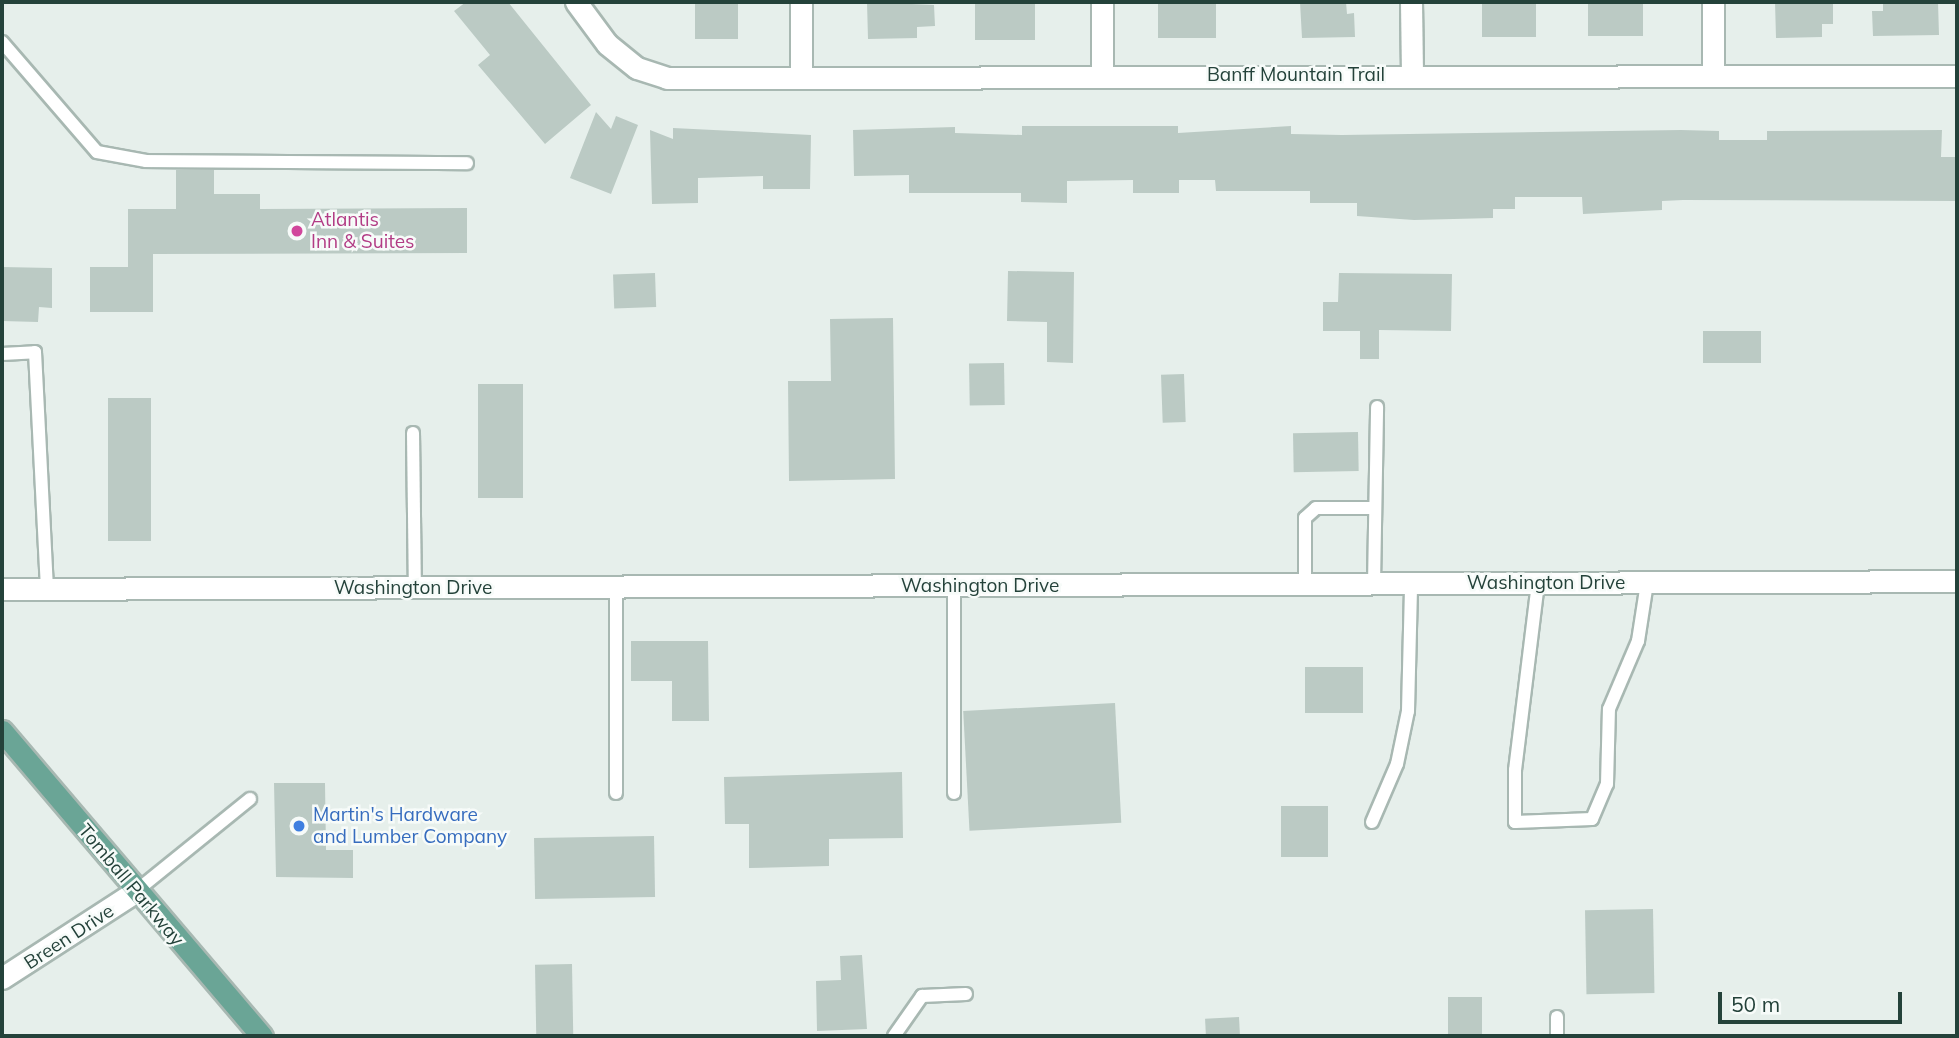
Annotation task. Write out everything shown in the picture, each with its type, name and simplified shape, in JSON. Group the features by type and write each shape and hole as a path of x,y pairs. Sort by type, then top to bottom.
{"main road":[{"name":"Tomball Parkway","path":"2,731 135,892 262,1036"}],"street":[{"name":"Banff Mountain Trail","path":"576,2 607,44 637,68 667,78 1412,74 1957,76"},
{"path":"801,2 801,78"},
{"path":"1102,2 1102,76"},
{"path":"1411,2 1412,74"},
{"path":"1713,2 1713,74"},
{"name":"Washington Drive","path":"2,589 1957,581"},
{"name":"Breen Drive","path":"2,978 135,892"}],"lane":[{"path":"2,41 97,152 146,160 467,163"},
{"path":"2,354 35,352 47,589"},
{"path":"1374,584 1377,407"},
{"path":"413,433 415,588"},
{"path":"1305,584 1305,517 1316,508 1375,508"},
{"path":"1538,583 1515,771 1515,822 1592,819 1607,784 1609,709 1638,641 1647,583"},
{"path":"1373,822 1396,764 1408,711 1411,584"},
{"path":"954,586 954,793"},
{"path":"616,793 617,587"},
{"path":"135,892 250,799"},
{"path":"894,1036 922,996 966,994"},
{"path":"1557,1017 1557,1036"}],"building":[{"path":"466,2 508,2 591,105 545,144 478,65 490,55 454,11"},
{"path":"695,2 738,2 738,39 695,39"},
{"path":"867,2 934,5 935,26 917,27 917,38 868,39"},
{"path":"975,2 1035,2 1035,40 975,40"},
{"path":"1158,2 1216,2 1216,38 1158,38"},
{"path":"1300,2 1346,2 1347,14 1354,13 1355,37 1302,38"},
{"path":"1482,2 1536,2 1536,37 1482,37"},
{"path":"1588,2 1643,2 1643,36 1588,36"},
{"path":"1775,2 1833,2 1833,24 1822,24 1822,37 1776,38"},
{"path":"1883,2 1938,2 1939,35 1873,36 1872,11 1883,11"},
{"path":"596,112 611,129 616,116 638,125 611,194 570,178"},
{"path":"1022,126 1178,126 1178,133 1291,126 1291,134 1342,135 1681,130 1719,131 1719,140 1767,140 1767,131 1942,130 1941,157 1957,157 1957,201 1683,200 1662,201 1662,210 1583,214 1582,197 1515,197 1515,209 1493,209 1493,218 1414,220 1357,216 1357,203 1310,203 1310,191 1216,191 1215,180 1179,180 1179,193 1133,193 1133,180 1067,181 1067,203 1021,202 1021,193 909,193 909,175 854,176 853,130 955,127 955,133 1022,135"},
{"path":"673,128 811,135 810,189 763,189 763,176 698,178 698,203 652,204 650,130 673,139"},
{"name":"Atlantis Inn & Suites","path":"176,170 214,170 214,194 260,194 260,209 467,208 467,253 153,254 153,312 90,312 90,267 128,267 128,209 176,209"},
{"path":"2,267 52,268 52,308 39,307 38,322 2,321"},
{"path":"1008,271 1074,272 1073,363 1047,362 1047,322 1007,321"},
{"path":"655,273 656,307 614,308 613,274"},
{"path":"1339,273 1452,274 1451,331 1379,330 1379,359 1360,359 1360,331 1323,331 1323,302 1338,302"},
{"path":"893,318 895,479 789,481 788,381 831,381 830,319"},
{"path":"1703,331 1761,331 1761,363 1703,363"},
{"path":"1004,363 1005,405 970,406 969,364"},
{"path":"1184,374 1186,422 1163,423 1161,375"},
{"path":"478,384 523,384 523,498 478,498"},
{"path":"108,398 151,398 151,541 108,541"},
{"path":"1358,432 1359,471 1294,472 1293,433"},
{"path":"631,641 708,641 709,721 672,721 672,681 631,681"},
{"path":"1305,667 1363,667 1363,713 1305,713"},
{"path":"1115,703 1121,823 969,831 963,711"},
{"path":"902,772 903,838 829,839 829,866 749,868 749,824 725,824 724,777"},
{"path":"274,783 325,783 326,850 353,850 353,878 276,877"},
{"path":"1281,806 1328,806 1328,857 1281,857"},
{"path":"654,836 655,897 535,899 534,838"},
{"path":"1653,909 1654,993 1586,994 1585,910"},
{"path":"862,955 867,1029 817,1031 816,981 841,980 840,956"},
{"path":"572,964 573,1036 536,1036 535,965"},
{"path":"1448,997 1482,997 1482,1036 1448,1036"},
{"path":"1239,1017 1240,1036 1206,1036 1205,1019"}],"place":[{"name":"Atlantis Inn & Suites","path":"297,231"},
{"name":"Martin's Hardware and Lumber Company","path":"299,826"}]}
